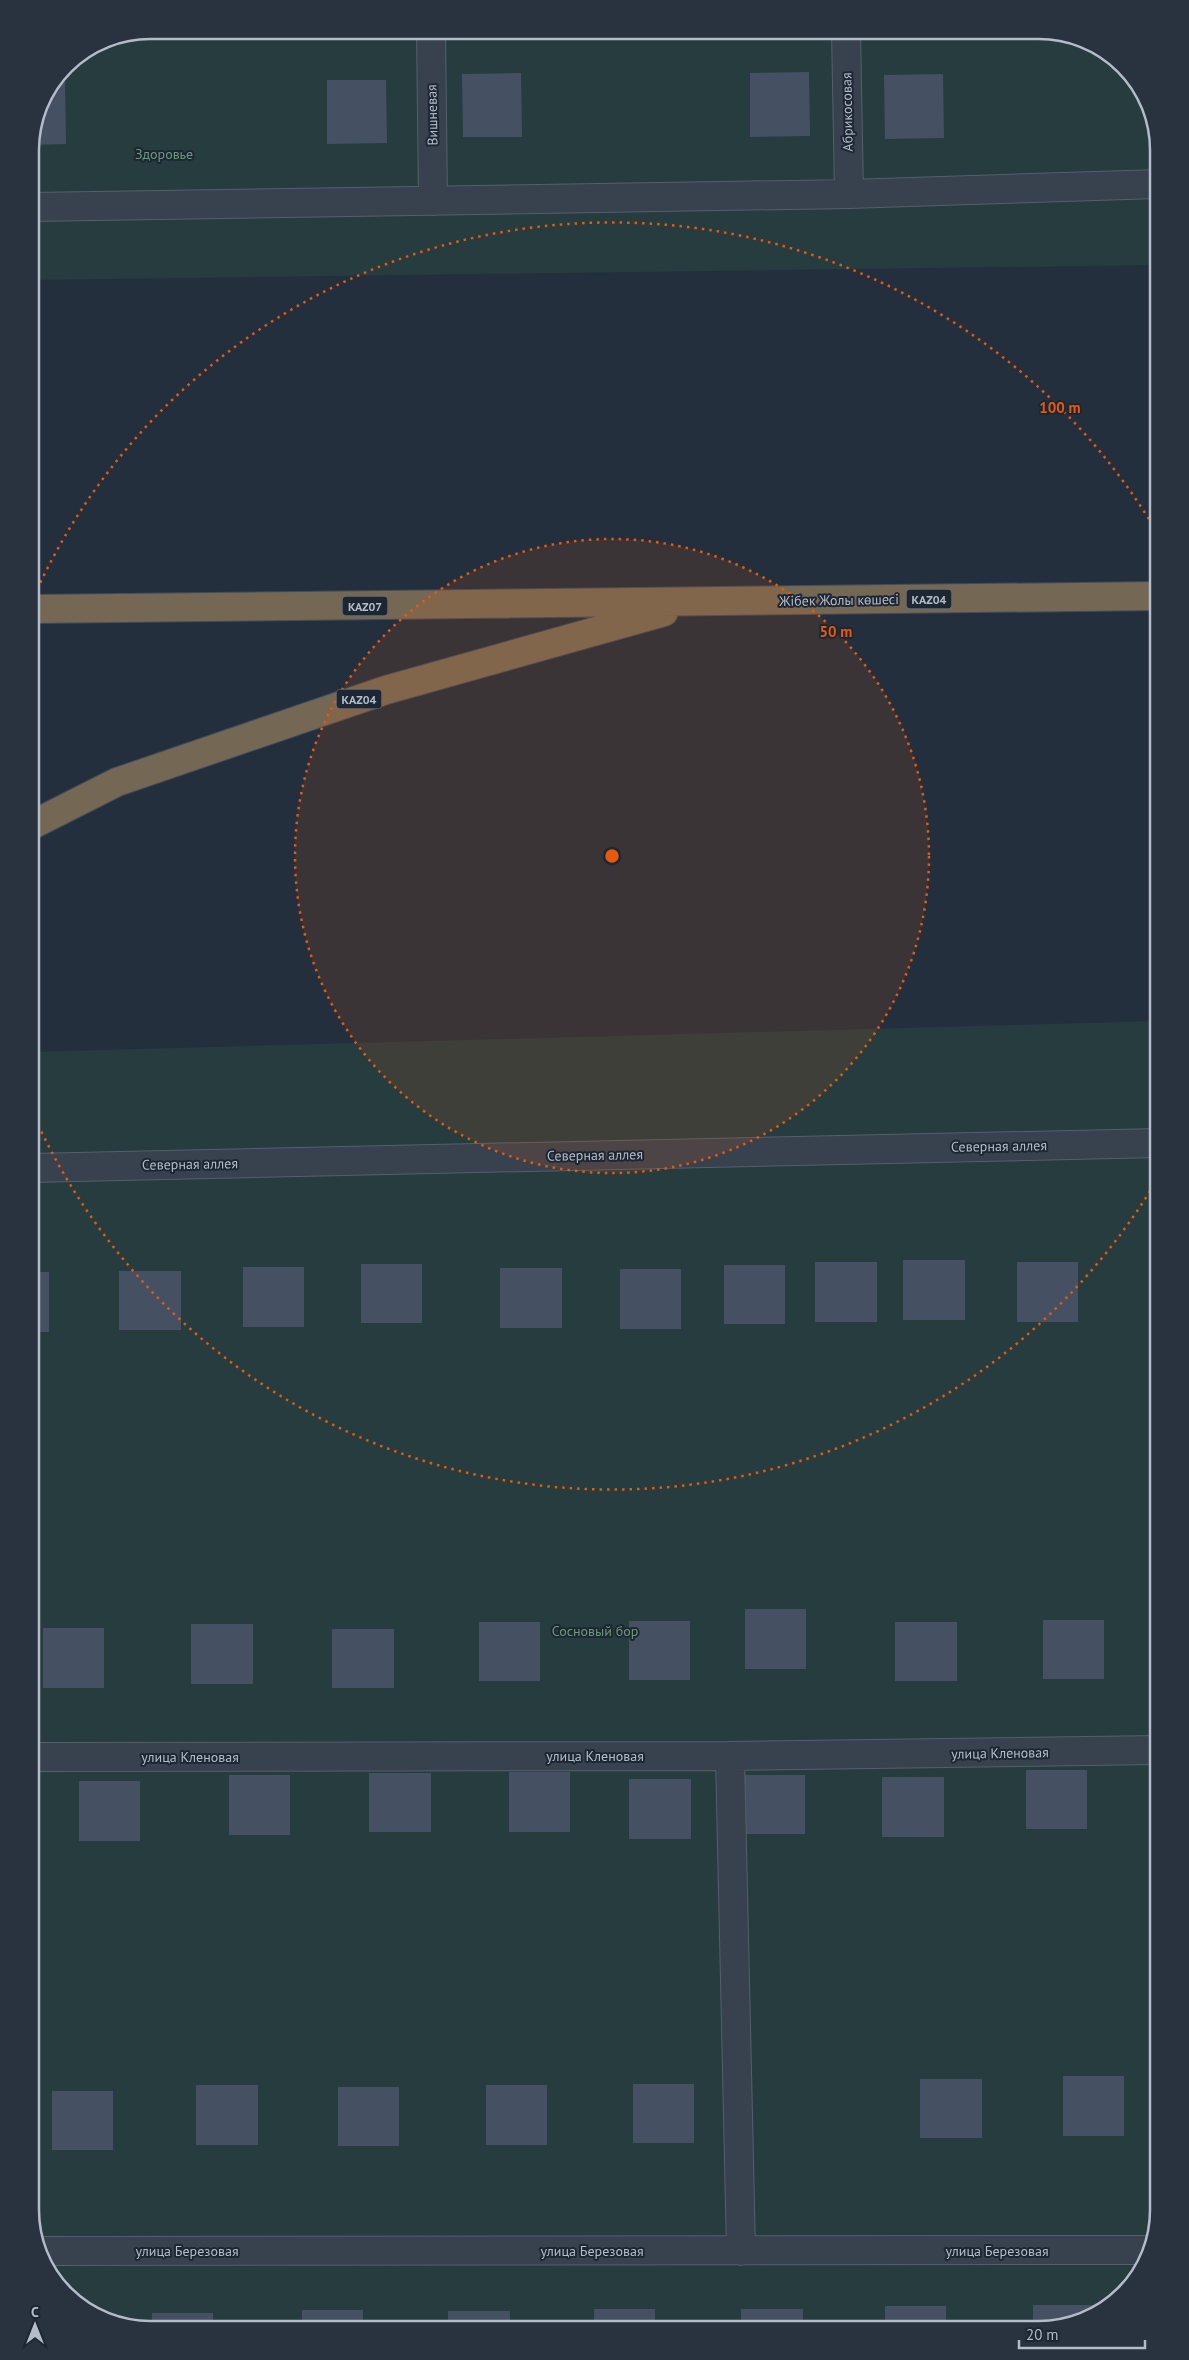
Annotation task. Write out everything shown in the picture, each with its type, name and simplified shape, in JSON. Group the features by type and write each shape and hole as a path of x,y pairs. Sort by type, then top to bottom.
{"highway":[{"name":"Жібек Жолы көшесі","path":"700,602 1150,596"},
{"name":"KAZ07","path":"39,609 700,602"},
{"name":"KАZ04","path":"39,821 117,782 386,690 700,602"}],"street":[{"name":"Вишневая","path":"431,39 433,201"},
{"name":"Абрикосовая","path":"846,39 849,194"},
{"path":"39,207 849,194 1150,184"},
{"name":"Северная аллея","path":"39,1168 1150,1143"},
{"name":"улица Кленовая","path":"39,1757 730,1756 1150,1750"},
{"path":"730,1756 740,2251"},
{"name":"улица Березовая","path":"46,2251 1142,2250"}],"green space":[{"name":"Здоровье","path":"143,39 1046,39 1082,47 1107,62 1127,82 1142,107 1150,143 1150,265 39,280 39,143 47,107 57,88 71,71 88,57 107,47"},
{"name":"Сосновый бор","path":"1150,1021 1150,2210 1146,2239 1139,2259 1132,2272 1118,2289 1082,2313 1046,2321 143,2321 128,2319 101,2310 71,2289 47,2253 41,2232 39,2210 39,1052"}],"building":[{"path":"809,72 810,136 750,137 750,73"},
{"path":"521,73 522,137 463,137 462,74"},
{"path":"943,74 944,138 885,139 884,75"},
{"path":"327,80 386,80 387,143 327,144"},
{"path":"63,81 65,81 66,144 39,145 47,107"},
{"path":"903,1260 965,1260 965,1320 903,1320"},
{"path":"815,1262 877,1262 877,1322 815,1322"},
{"path":"1017,1262 1078,1262 1078,1322 1017,1322"},
{"path":"361,1264 422,1264 422,1323 361,1323"},
{"path":"724,1265 785,1265 785,1324 724,1324"},
{"path":"243,1267 304,1267 304,1327 243,1327"},
{"path":"500,1268 562,1268 562,1328 500,1328"},
{"path":"620,1269 681,1269 681,1329 620,1329"},
{"path":"119,1271 181,1271 181,1330 119,1330"},
{"path":"39,1272 49,1272 49,1332 39,1332"},
{"path":"745,1609 806,1609 806,1669 745,1669"},
{"path":"1043,1620 1104,1620 1104,1679 1043,1679"},
{"path":"629,1621 690,1621 690,1680 629,1680"},
{"path":"479,1622 540,1622 540,1681 479,1681"},
{"path":"895,1622 957,1622 957,1681 895,1681"},
{"path":"191,1624 253,1624 253,1684 191,1684"},
{"path":"43,1628 104,1628 104,1688 43,1688"},
{"path":"332,1629 394,1629 394,1688 332,1688"},
{"path":"1026,1770 1087,1770 1087,1829 1026,1829"},
{"path":"509,1772 570,1772 570,1832 509,1832"},
{"path":"369,1773 431,1773 431,1832 369,1832"},
{"path":"229,1775 290,1775 290,1835 229,1835"},
{"path":"743,1775 805,1775 805,1834 743,1834"},
{"path":"882,1777 944,1777 944,1837 882,1837"},
{"path":"629,1779 691,1779 691,1839 629,1839"},
{"path":"79,1781 140,1781 140,1841 79,1841"},
{"path":"1063,2076 1124,2076 1124,2136 1063,2136"},
{"path":"920,2079 982,2079 982,2138 920,2138"},
{"path":"633,2084 694,2084 694,2143 633,2143"},
{"path":"196,2085 258,2085 258,2145 196,2145"},
{"path":"486,2085 547,2085 547,2145 486,2145"},
{"path":"338,2087 399,2087 399,2146 338,2146"},
{"path":"52,2091 113,2091 113,2150 52,2150"},
{"path":"1033,2305 1094,2305 1082,2313 1061,2319 1033,2321"},
{"path":"885,2306 946,2306 946,2321 885,2321"},
{"path":"594,2309 655,2309 655,2321 594,2321"},
{"path":"741,2309 803,2309 803,2321 741,2321"},
{"path":"302,2310 363,2310 363,2321 302,2321"},
{"path":"448,2311 510,2311 510,2321 448,2321"},
{"path":"152,2313 213,2313 213,2321 152,2321"}]}
